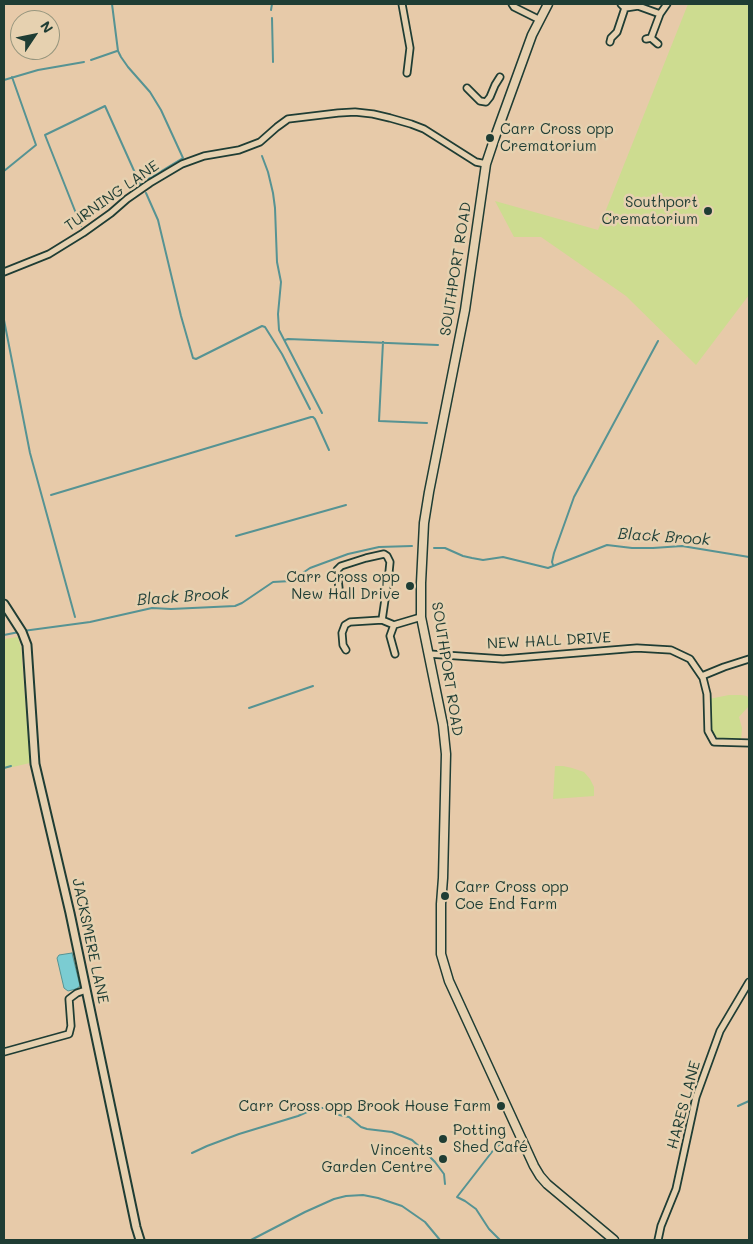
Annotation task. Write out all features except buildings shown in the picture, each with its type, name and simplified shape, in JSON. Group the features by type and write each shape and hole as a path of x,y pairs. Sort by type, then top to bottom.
{"highway":[{"name":"SOUTHPORT ROAD","path":"548,4 532,35 486,164 465,310 428,492 424,523 421,617 444,725 446,754 442,954 449,981 540,1176 614,1240"}],"main road":[{"name":"JACKSMERE LANE","path":"4,604 17,624 27,645 35,764 70,913 140,1240"}],"street":[{"path":"402,4 410,48 406,73"},
{"path":"512,4 514,7 540,20"},
{"path":"658,44 649,38 666,4"},
{"path":"610,42 616,32 623,6 638,6 660,14"},
{"path":"467,88 471,96 486,102 500,77"},
{"name":"TURNING LANE","path":"4,272 48,254 83,233 135,194 182,164 204,156 239,150 260,142 288,119 347,112 382,116 418,126 468,158 486,164"},
{"path":"340,588 337,570 341,566 384,554 387,556 390,562 382,620"},
{"path":"346,650 343,645 342,633 345,626 350,622 382,620 394,625 421,617"},
{"path":"394,625 390,636 394,654"},
{"name":"NEW HALL DRIVE","path":"429,654 503,659 637,648 671,650 690,659 703,678"},
{"path":"749,659 702,676 706,694 708,731 714,742 749,744"},
{"name":"HARES LANE","path":"658,1240 661,1226 676,1189 696,1097 720,1031 749,982"},
{"path":"4,1052 69,1034 71,1026 69,999 77,993 86,990"}],"green space":[{"path":"688,4 749,4 749,295 696,365 626,296 541,237 514,237 495,201 598,230"},
{"path":"18,637 21,648 30,763 4,769 4,639"},
{"path":"729,695 747,696 749,700 748,707 739,717 742,728 741,741 719,738 712,734 710,730 709,699"},
{"path":"555,766 563,766 584,772 594,787 594,796 553,799"}],"water":[{"path":"72,953 80,986 68,991 64,988 57,958 59,955"}],"waterway":[{"path":"112,4 118,51 128,67 150,92 161,110 183,158 145,181"},
{"path":"271,10 272,4"},
{"path":"272,18 273,62"},
{"path":"91,60 117,51"},
{"path":"4,80 38,70 84,62"},
{"path":"4,171 36,145 12,77"},
{"path":"81,226 45,135 105,106 140,184"},
{"path":"262,156 268,172 275,208 277,262 281,282 278,314 279,330 322,413"},
{"path":"146,193 158,220 193,358 196,359 262,326 265,327 282,354 310,409"},
{"path":"4,320 30,453 75,617"},
{"path":"285,340 438,345"},
{"path":"553,565 554,553 574,497 658,341"},
{"path":"383,342 379,421 427,423"},
{"path":"51,495 311,417 315,419 329,450"},
{"path":"236,536 346,505"},
{"name":"Black Brook","path":"434,548 445,548 463,556 483,560 503,557 548,568 607,545 632,548 682,546 749,557"},
{"name":"Black Brook","path":"23,631 90,622 152,608 235,606 273,582 291,581 310,568 348,554 379,547 412,546"},
{"name":"Black Brook","path":"4,635 19,632"},
{"path":"249,708 313,686"},
{"path":"4,768 11,766"},
{"path":"738,1106 749,1101"},
{"path":"192,1153 239,1134 307,1112 326,1108 339,1115 349,1117 361,1127 392,1132 412,1140 435,1162 444,1174 445,1184"},
{"path":"500,1240 489,1229 476,1209 457,1197 495,1148 499,1145 517,1143"},
{"path":"251,1240 334,1199 363,1195 402,1206 425,1222 440,1240"}],"place":[{"name":"Carr Cross opp Crematorium","path":"490,138"},
{"name":"Southport Crematorium","path":"708,211"},
{"name":"Carr Cross opp New Hall Drive","path":"410,586"},
{"name":"Carr Cross opp Coe End Farm","path":"445,896"},
{"name":"Carr Cross opp Brook House Farm","path":"501,1106"},
{"name":"Potting Shed Café","path":"443,1139"},
{"name":"Vincents Garden Centre","path":"443,1159"}]}
